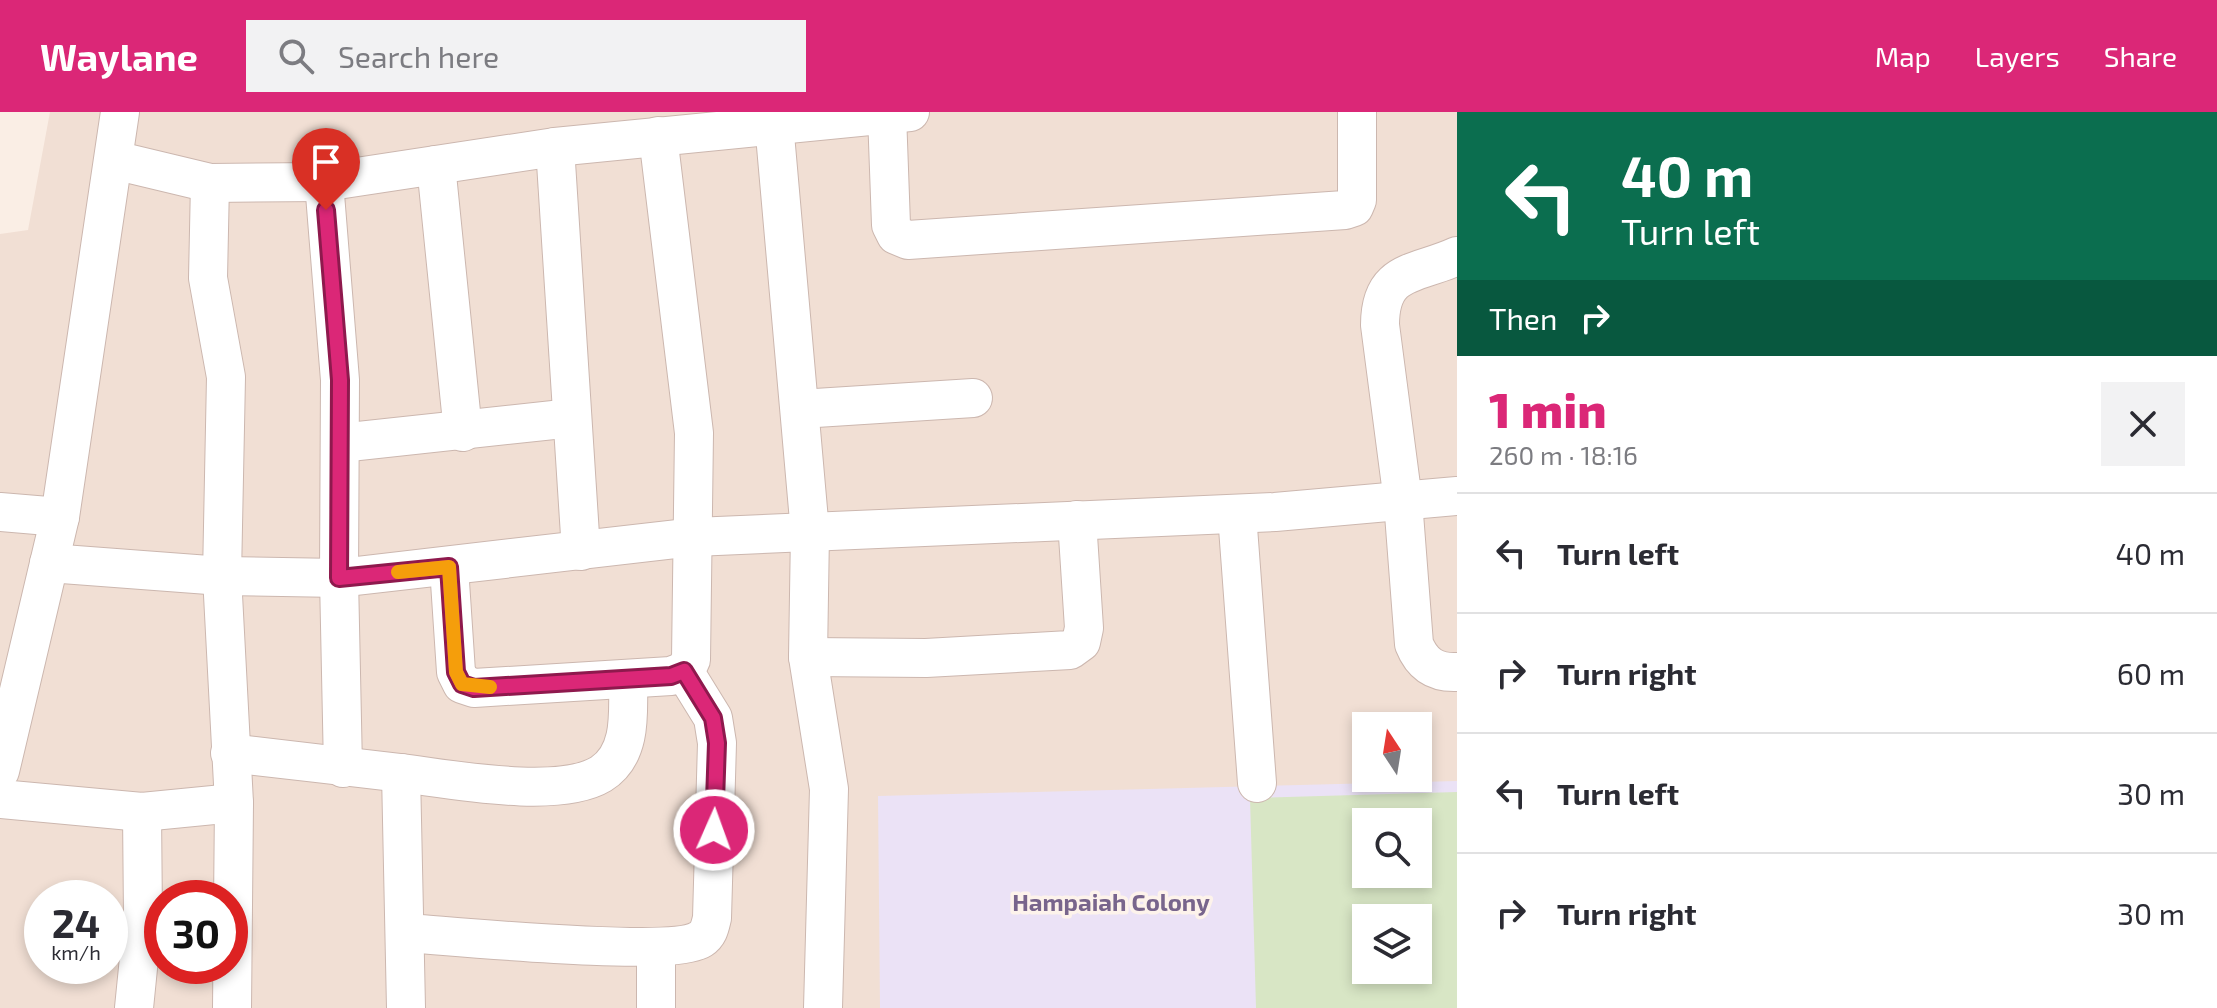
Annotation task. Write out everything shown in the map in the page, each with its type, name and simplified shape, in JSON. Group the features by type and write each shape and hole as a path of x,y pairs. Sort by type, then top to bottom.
{"street":[{"path":"3,751 15,650 49,563 60,517 120,112"},
{"path":"114,160 210,183 324,182 772,118 898,113 891,225 896,235 908,240 1345,210 1354,207 1357,200 1357,112"},
{"path":"772,118 810,532 808,657 829,789 823,1008"},
{"path":"449,567 456,672 462,684 474,688 671,676 684,671 691,660 694,433 658,136"},
{"path":"555,147 581,551"},
{"path":"436,165 463,432"},
{"path":"324,182 340,380 339,578 343,768"},
{"path":"210,183 208,278 226,377 222,576 234,803 232,1008"},
{"path":"1457,256 1400,276 1387,289 1380,304 1382,358 1403,501 1414,644 1420,659 1431,668 1457,672"},
{"path":"800,409 973,398"},
{"path":"340,443 572,418"},
{"path":"49,563 222,576 339,578 694,537 1237,514 1457,496"},
{"path":"0,512 60,517"},
{"path":"1237,514 1257,783"},
{"path":"808,657 926,658 1070,650 1081,642 1084,628 1077,520"},
{"path":"406,933 656,948 700,940 708,932 712,918 717,743 713,718 684,671"},
{"path":"230,753 491,784 565,784 603,773 621,751 628,728 628,679"},
{"path":"401,773 406,1008"},
{"path":"0,799 142,812 234,803"},
{"path":"134,1008 143,918 142,812"},
{"path":"656,948 656,1008"}],"shaded area":[{"path":"50,112 1457,112 1457,1008 0,1008 0,234 28,230"},
{"path":"1457,781 1457,1008 880,1008 878,796 1352,784 1352,792 1432,792 1432,782"}],"green space":[{"path":"1457,792 1457,1008 1256,1008 1250,798"}],"slow traffic":[{"path":"398,572 449,567 456,672 462,684 474,688 490,687"}],"district":[{"name":"Hampaiah Colony","path":"1111,901"}],"route":[{"path":"326,210 340,380 339,578 449,567 456,672 462,684 474,688 671,676 684,671 713,718 717,743 714,830"}]}
